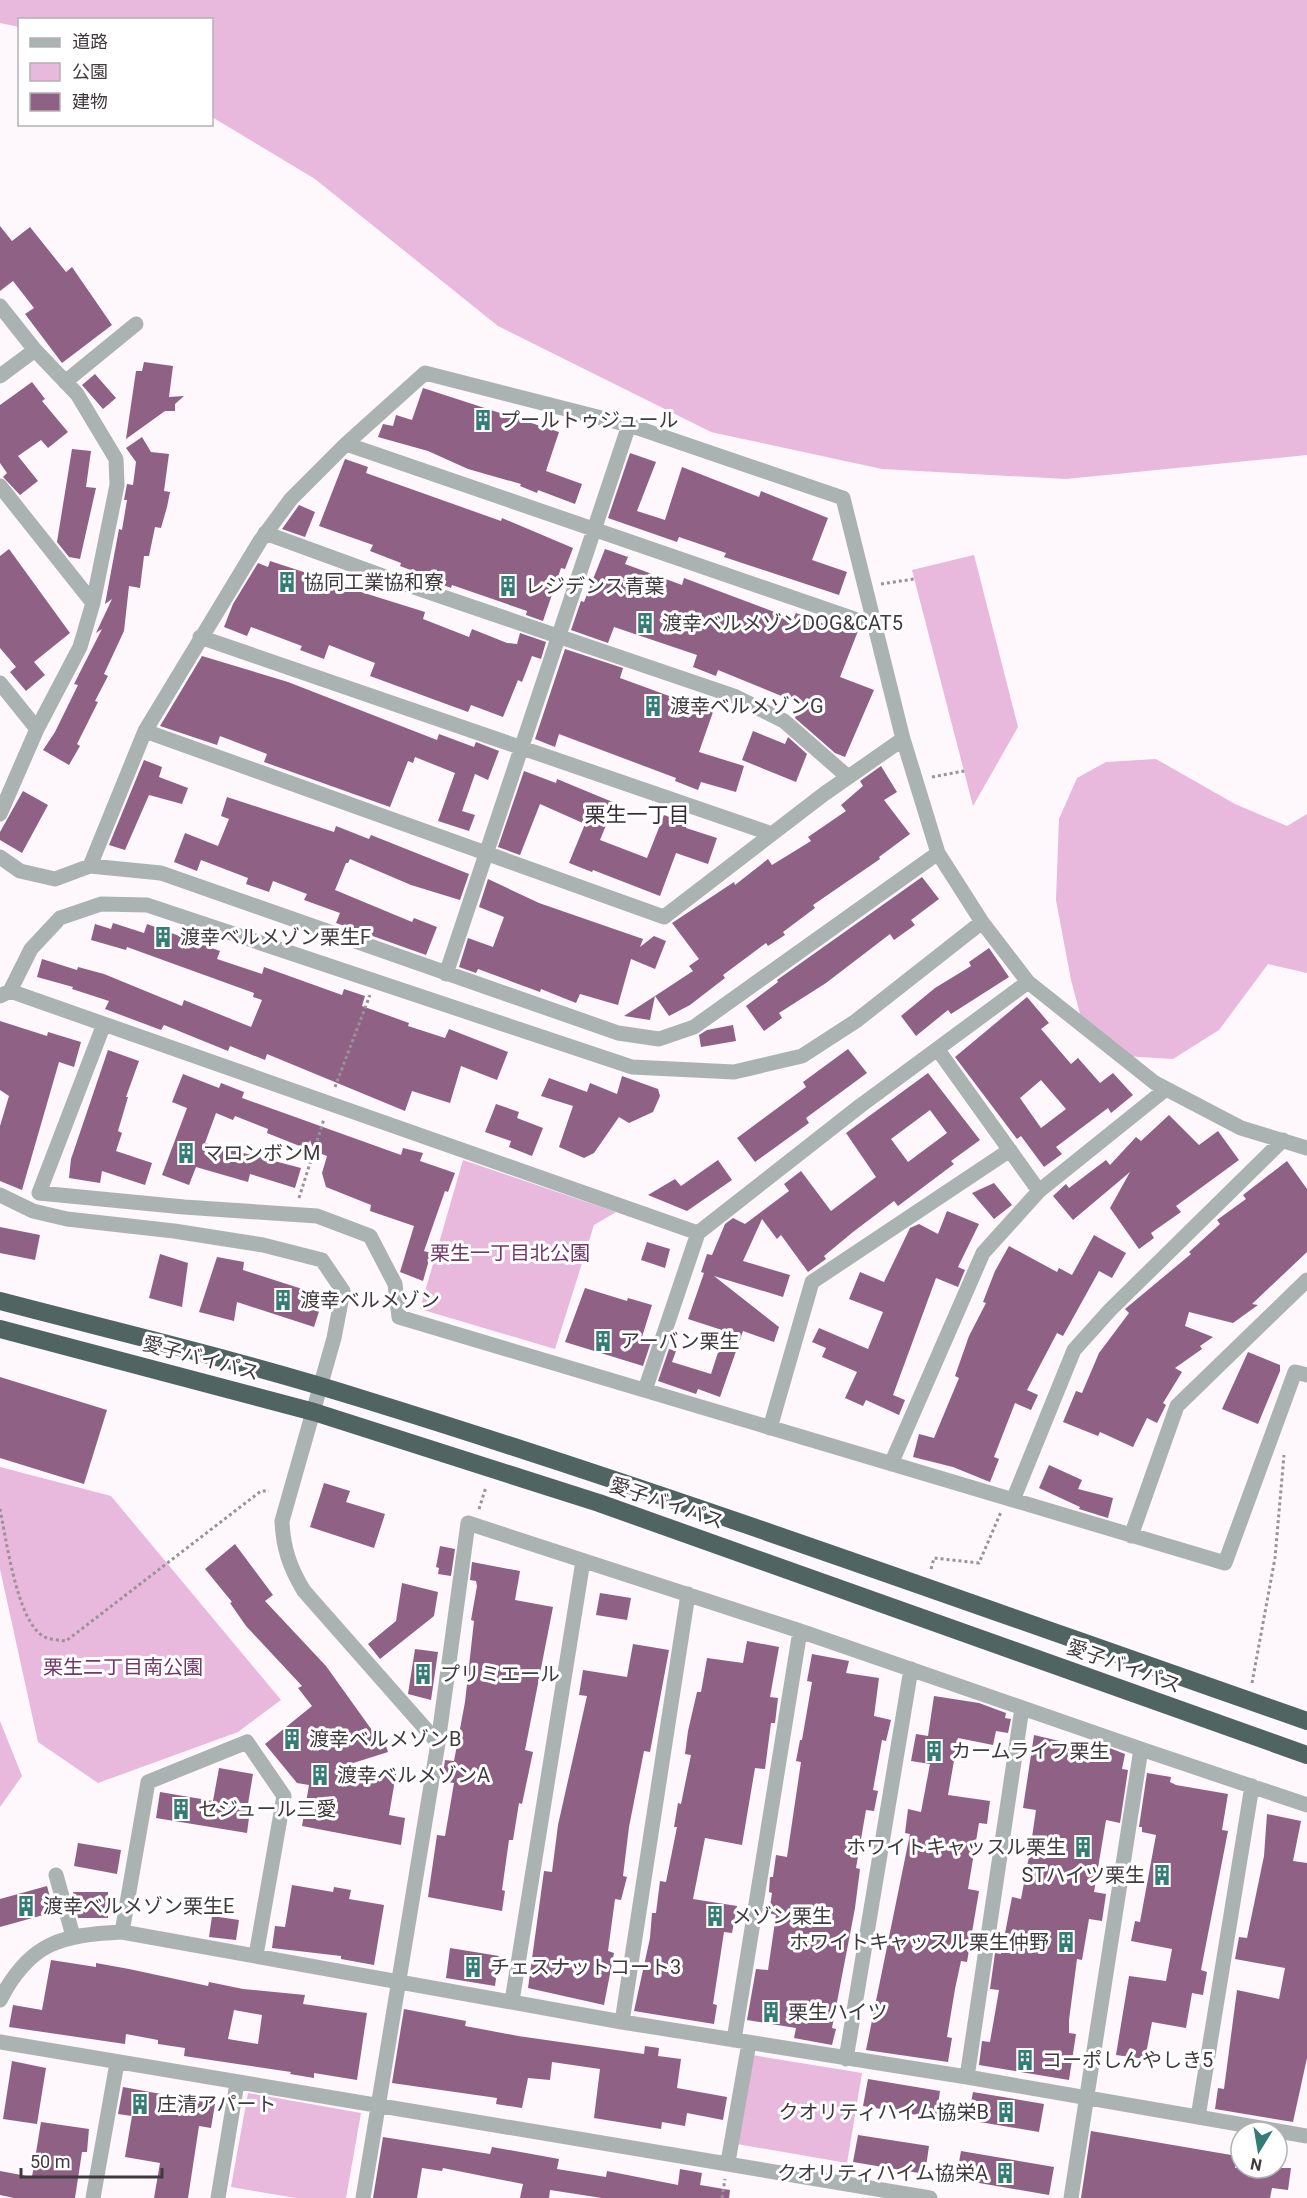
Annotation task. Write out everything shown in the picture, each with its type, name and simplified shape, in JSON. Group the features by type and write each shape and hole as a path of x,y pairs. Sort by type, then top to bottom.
{"highway":[{"name":"愛子バイパス","path":"0,1301 321,1386 711,1510 1307,1720"},
{"name":"愛子バイパス","path":"0,1329 314,1412 599,1503 1307,1755"}],"street":[{"path":"0,306 35,350 77,394 116,459 117,485 93,603 80,647 37,729 10,796 0,814"},
{"path":"65,382 136,324"},
{"path":"0,376 35,350"},
{"path":"90,866 145,731 265,533 291,499 346,444 425,373 628,425 843,498 915,780 939,853 982,922 1029,982 1166,1089 1241,1128 1307,1148"},
{"path":"446,974 628,425"},
{"path":"346,444 875,626"},
{"path":"0,486 93,603"},
{"path":"265,533 734,696 784,722 848,777"},
{"path":"200,637 772,834"},
{"path":"0,683 37,729"},
{"path":"145,731 487,851 664,917 848,777 903,739"},
{"path":"0,857 20,871 55,879 90,866 161,873 618,1033 659,1039 694,1027 939,853"},
{"path":"698,1233 104,1024 5,993 31,949 60,918 101,904 147,906 632,1067 734,1072 802,1056 856,1021 982,922"},
{"path":"645,1390 698,1233 860,1106 1029,982"},
{"path":"104,1024 39,1192 184,1208 317,1216 370,1236 394,1284 399,1317 1131,1536 1225,1563 1295,1372 1307,1375"},
{"path":"938,1050 1039,1191"},
{"path":"891,1464 983,1253 1039,1191 1166,1089"},
{"path":"1010,1499 1074,1350 1110,1310 1283,1140"},
{"path":"771,1428 812,1282 1010,1150"},
{"path":"0,1195 33,1211 67,1219 174,1231 263,1245 322,1260 343,1291 321,1386 282,1521 283,1543 291,1569 304,1591 438,1743"},
{"path":"1131,1536 1177,1406 1307,1280"},
{"path":"363,2198 438,1743 468,1523 800,1631 1307,1805"},
{"path":"512,2001 583,1561"},
{"path":"622,2022 688,1594"},
{"path":"728,2162 742,2042 800,1631"},
{"path":"846,2059 911,1670"},
{"path":"967,2077 1022,1708"},
{"path":"122,1932 148,1782 247,1742 285,1796 256,1955"},
{"path":"1071,2198 1142,1749"},
{"path":"1198,2117 1252,1786"},
{"path":"56,1875 73,1935"},
{"path":"0,2000 9,1983 34,1954 73,1935 122,1932 622,2022 967,2077 1307,2136"},
{"path":"0,2042 237,2083 728,2162 930,2198"},
{"path":"93,2198 117,2063"},
{"path":"218,2198 237,2083"}],"path":[{"path":"865,586 914,579"},
{"path":"915,780 963,771"},
{"path":"294,1214 329,1103 374,983"},
{"path":"1251,1688 1257,1668 1275,1558 1285,1441 1272,1435"},
{"path":"474,1525 487,1485"},
{"path":"0,1509 12,1572 28,1619 43,1636 66,1641 261,1491 269,1491"},
{"path":"931,1571 934,1558 979,1563 1010,1499"}],"green space":[{"path":"0,0 1307,0 1307,455 1066,479 882,469 711,432 498,326 315,179 213,118 213,18 18,18 18,27 0,23"},
{"path":"974,555 1018,727 973,806 912,570"},
{"path":"1156,759 1235,804 1287,826 1307,814 1307,973 1268,964 1219,1030 1173,1059 1108,1055 1086,1036 1071,980 1056,900 1059,819 1077,778 1106,762"},
{"name":"栗生一丁目北公園","path":"463,1160 616,1212 594,1225 555,1349 420,1309"},
{"name":"栗生二丁目南公園","path":"0,1467 111,1496 281,1700 238,1732 98,1783 38,1742 0,1569"},
{"path":"0,1721 22,1776 0,1807"},
{"path":"752,2055 862,2073 847,2163 737,2144"},
{"path":"248,2093 361,2113 346,2198 296,2198 231,2187"}],"building":[{"path":"0,226 12,241 30,227 66,272 72,267 112,325 62,363 25,314 34,308 13,281 0,291"},
{"path":"144,362 173,366 169,397 184,396 175,404 175,411 165,411 126,439 136,371 142,371"},
{"path":"95,374 116,398 103,409 82,385"},
{"path":"32,382 45,399 42,401 68,432 48,448 41,440 18,456 38,481 20,495 3,477 7,473 0,463 0,405"},
{"path":"423,388 559,432 546,471 582,484 575,504 538,490 537,493 520,486 521,484 468,469 428,451 378,437 383,424 393,426 396,415 412,420"},
{"path":"142,437 151,452 169,454 164,491 170,492 167,507 161,528 155,527 149,556 144,556 140,588 129,586 124,631 104,674 108,676 95,701 98,702 77,744 80,746 69,765 43,750 55,732 78,685 74,684 102,629 96,633 112,599 105,604 119,529 122,530 127,484 133,485 136,462 126,448"},
{"path":"72,449 91,451 86,487 96,488 80,559 69,557 57,542"},
{"path":"630,453 656,462 637,511 665,520 682,467 759,497 761,491 828,518 812,560 847,572 839,595 724,557 726,553 679,537 677,542 608,518"},
{"path":"345,459 368,467 366,473 501,521 502,518 573,548 565,569 561,568 543,621 526,615 527,611 428,579 429,577 400,566 401,563 370,551 373,545 319,526"},
{"path":"299,505 315,512 305,537 282,529"},
{"path":"9,549 70,633 34,662 45,675 26,691 10,672 16,667 0,648 0,556"},
{"path":"605,549 628,557 625,564 682,585 684,578 793,619 796,613 832,627 834,622 858,631 840,677 874,690 845,757 835,753 795,718 801,704 718,670 716,676 693,667 697,655 614,627 608,643 571,630 581,601 584,602"},
{"path":"270,561 322,578 323,575 346,584 345,587 425,612 423,619 469,637 472,629 507,643 517,644 520,633 546,642 541,659 532,656 522,682 518,680 503,717 471,705 468,712 370,676 375,663 329,645 324,659 300,650 302,646 251,627 247,636 224,627 233,604 258,563 268,567"},
{"path":"565,649 623,668 620,678 713,712 699,752 744,766 736,792 701,782 698,790 675,781 676,778 559,734 555,747 535,739"},
{"path":"202,656 288,682 437,740 439,734 474,747 476,742 499,751 488,780 475,774 462,811 475,815 469,831 438,821 455,773 415,757 413,763 408,761 390,807 264,762 267,754 220,736 217,745 160,726"},
{"path":"753,731 785,744 788,737 807,754 796,782 742,760"},
{"path":"144,760 162,767 159,777 188,788 182,804 149,795 125,850 109,845"},
{"path":"881,766 897,792 884,800 910,834 879,857 880,859 813,905 815,908 783,932 785,935 768,946 766,943 723,975 725,978 690,1005 669,1016 655,996 693,971 689,966 699,959 672,923 734,882 735,885 768,859 772,865 811,841 808,837 846,811 841,805 863,786 860,781"},
{"path":"524,771 556,783 557,779 615,803 600,840 647,858 664,815 687,824 686,828 717,838 708,864 676,853 660,896 593,870 592,872 569,863 585,824 540,804 520,855 498,847"},
{"path":"23,791 48,805 22,853 0,840 0,832"},
{"path":"227,797 334,832 336,826 369,839 371,835 469,874 460,900 411,885 350,859 346,863 335,890 412,922 414,918 437,927 426,955 336,923 340,913 304,900 307,894 273,881 269,892 246,884 248,878 201,860 197,871 174,862 185,833 218,846 229,819 221,816"},
{"path":"922,877 939,899 911,920 915,925 894,940 890,934 826,983 779,1013 782,1018 764,1031 746,1006 778,982 777,980"},
{"path":"488,879 539,903 643,939 640,947 654,936 666,941 655,969 631,959 618,1005 580,994 576,1003 478,969 476,973 459,967 468,938 493,947 504,917 479,907"},
{"path":"113,923 144,933 147,924 220,951 217,959 262,974 264,967 342,995 344,989 365,996 362,1006 409,1023 408,1026 445,1038 449,1029 508,1052 497,1080 461,1066 450,1103 412,1091 405,1111 267,1054 265,1060 230,1046 228,1051 164,1025 161,1030 105,1009 109,1001 72,989 73,987 37,977 42,959 77,970 78,967 104,974 182,1006 184,1000 251,1027 262,1000 253,997 254,993 127,947 126,950 91,940 95,924 111,929"},
{"path":"989,948 1009,977 951,1014 948,1010 916,1036 901,1016 935,988 971,966 969,962"},
{"path":"655,996 650,1020 624,1016"},
{"path":"1027,997 1049,1023 1041,1029 1071,1064 1078,1058 1100,1083 1113,1073 1133,1095 1111,1113 1108,1108 1056,1147 1062,1154 1044,1167 1021,1136 1017,1139 955,1057","holes":["1041,1080 1066,1109 1041,1128 1020,1098"]},
{"path":"0,1021 47,1036 48,1032 81,1042 74,1067 59,1062 22,1190 0,1181 0,1126 9,1096 0,1090"},
{"path":"733,1025 736,1041 701,1047 699,1035 707,1030"},
{"path":"848,1049 867,1073 806,1118 809,1123 755,1162 737,1138 806,1087 803,1082"},
{"path":"108,1050 139,1061 126,1097 128,1097 118,1131 122,1133 116,1151 152,1163 145,1185 102,1171 100,1183 69,1178 71,1159"},
{"path":"928,1073 980,1140 951,1161 954,1164 898,1206 894,1201 853,1232 824,1256 826,1259 808,1272 781,1235 777,1239 762,1219 743,1261 790,1275 783,1297 714,1276 779,1327 774,1342 743,1331 720,1397 698,1389 696,1394 658,1381 669,1349 676,1351 672,1362 711,1374 725,1331 688,1319 704,1273 701,1272 707,1254 712,1255 725,1224 733,1218 745,1224 789,1191 784,1184 801,1171 831,1211 876,1177 846,1133","holes":["930,1110 947,1133 908,1162 891,1139"]},
{"path":"183,1074 219,1088 221,1083 244,1092 242,1098 401,1155 403,1148 423,1153 420,1161 455,1173 448,1192 445,1191 424,1251 431,1253 423,1281 400,1272 414,1226 370,1211 371,1205 326,1187 322,1173 327,1156 314,1151 310,1140 307,1149 267,1133 268,1129 235,1116 233,1120 216,1113 205,1143 301,1168 295,1188 250,1174 248,1182 196,1167 189,1185 162,1175 187,1108 172,1102"},
{"path":"622,1076 658,1089 660,1096 653,1112 629,1123 619,1117 594,1153 584,1158 559,1147 573,1106 541,1096 549,1078 587,1092 590,1083 617,1094"},
{"path":"496,1104 519,1112 517,1118 543,1128 532,1156 509,1147 511,1141 485,1132"},
{"path":"1169,1115 1199,1145 1218,1131 1239,1160 1176,1206 1181,1212 1151,1233 1154,1238 1139,1249 1110,1208 1130,1172 1073,1220 1053,1196 1066,1184 1069,1188 1106,1160 1110,1165 1136,1137 1141,1141"},
{"path":"718,1160 732,1180 687,1211 648,1195 675,1179 681,1186"},
{"path":"1287,1161 1307,1189 1307,1252 1252,1304 1258,1305 1233,1323 1189,1312 1185,1326 1213,1337 1200,1346 1202,1349 1175,1368 1182,1372 1163,1403 1166,1405 1157,1423 1147,1418 1133,1447 1100,1432 1098,1436 1063,1422 1076,1391 1082,1393 1099,1353 1129,1313 1125,1309 1191,1254 1189,1252 1220,1224 1217,1220 1246,1199 1243,1195"},
{"path":"994,1183 1012,1205 994,1219 972,1193"},
{"path":"947,1211 979,1224 958,1267 965,1270 958,1287 936,1278 893,1395 905,1400 899,1415 866,1400 863,1406 845,1398 857,1372 822,1357 826,1348 812,1342 819,1328 868,1349 883,1312 849,1299 860,1272 884,1282 910,1228 919,1224 938,1234"},
{"path":"0,1227 40,1235 35,1260 0,1253"},
{"path":"1094,1235 1126,1253 1112,1278 1099,1271 1063,1336 1057,1333 1027,1390 1038,1395 1031,1410 1015,1403 994,1457 999,1459 990,1482 953,1467 913,1457 919,1434 934,1438 959,1378 955,1376 969,1336 986,1303 983,1302 995,1271 1009,1246 1057,1272 1059,1268 1072,1275"},
{"path":"647,1242 670,1249 665,1268 641,1260"},
{"path":"160,1254 188,1263 182,1307 149,1298"},
{"path":"217,1257 244,1262 243,1270 324,1296 314,1327 237,1302 234,1321 199,1312"},
{"path":"585,1288 627,1301 628,1298 652,1305 642,1337 651,1342 643,1366 565,1342"},
{"path":"1248,1352 1280,1365 1280,1371 1258,1424 1222,1409"},
{"path":"0,1377 107,1410 84,1484 0,1458"},
{"path":"1049,1465 1082,1480 1078,1489 1113,1498 1108,1518 1079,1509 1080,1507 1039,1488"},
{"path":"324,1483 350,1491 346,1502 385,1514 374,1548 310,1527"},
{"path":"235,1544 273,1595 265,1601 326,1666 374,1733 381,1731 388,1752 347,1765 396,1774 389,1815 405,1818 401,1845 302,1826 309,1785 297,1783 265,1744 312,1706 298,1688 302,1686 246,1626 230,1603 232,1602 205,1569"},
{"path":"440,1546 455,1549 451,1576 438,1574 439,1568 436,1567"},
{"path":"472,1562 520,1571 515,1600 553,1607 525,1750 533,1752 522,1804 519,1803 513,1840 509,1840 502,1890 505,1891 502,1911 428,1897 437,1835 445,1836 454,1783 442,1781 445,1760 454,1761 465,1702 474,1621 471,1620 477,1586 476,1581 470,1580"},
{"path":"402,1583 438,1592 434,1616 380,1659 368,1644 396,1621"},
{"path":"600,1593 631,1598 627,1620 596,1615"},
{"path":"747,1641 779,1647 770,1697 778,1698 775,1723 771,1723 765,1769 755,1768 742,1845 705,1838 693,1899 737,1906 732,1933 724,1932 713,2004 717,2005 714,2024 634,2011 650,1938 652,1913 656,1913 660,1881 666,1882 677,1827 674,1827 678,1803 681,1804 691,1755 685,1754 688,1731 697,1692 701,1692 707,1658 743,1663"},
{"path":"633,1644 669,1650 650,1752 644,1751 629,1827 623,1876 627,1877 621,1900 615,1899 608,1951 614,1953 604,2005 528,1988 544,1871 552,1872 558,1825 587,1696 579,1695 583,1670 627,1677"},
{"name":"プリミエール","path":"415,1649 438,1652 431,1700 408,1694"},
{"path":"812,1654 849,1661 846,1673 879,1678 874,1716 891,1720 886,1741 882,1740 873,1790 878,1791 874,1811 866,1810 856,1868 860,1869 855,1908 832,2028 836,2029 832,2045 794,2038 796,2028 747,2020 756,1969 768,1970 776,1915 769,1913 772,1893 769,1892 770,1877 773,1877 776,1855 787,1857 801,1762 796,1761 812,1682 807,1681"},
{"path":"934,1696 979,1703 1006,1713 1005,1718 1011,1719 1008,1733 996,1731 993,1745 958,1738 948,1795 990,1801 987,1824 979,1823 968,1889 979,1891 967,1962 961,1961 955,1989 947,2037 952,2038 948,2062 866,2050 910,1834 905,1833 908,1809 921,1812 930,1764 911,1761 916,1734 928,1736"},
{"path":"1034,1735 1076,1745 1075,1747 1106,1752 1107,1747 1125,1754 1122,1769 1128,1770 1120,1823 1106,1820 1094,1892 1106,1894 1102,1921 1089,1919 1082,1960 1077,1959 1069,2020 1069,2033 1076,2034 1069,2080 979,2065 982,2041 990,2042 999,1990 990,1989 995,1953 1001,1954 1012,1897 1021,1899 1030,1851 1036,1810 1023,1808"},
{"path":"219,1768 253,1774 247,1810 250,1810 247,1833 156,1818 160,1792 213,1801"},
{"path":"1147,1773 1171,1777 1170,1782 1176,1785 1228,1794 1222,1830 1228,1831 1201,1970 1207,1972 1203,1995 1192,1993 1186,2028 1152,2022 1145,2059 1116,2055 1129,1976 1166,1981 1172,1949 1131,1941 1135,1921 1140,1922 1156,1835 1142,1832 1142,1827 1139,1827"},
{"path":"1267,1814 1301,1821 1293,1861 1307,1863 1307,2058 1293,2122 1215,2109 1218,2088 1224,2089 1237,1990 1279,1999 1285,1968 1235,1959 1239,1937 1247,1938 1264,1856"},
{"path":"78,1843 121,1850 117,1874 74,1866"},
{"path":"292,1885 333,1892 334,1887 351,1890 349,1899 384,1905 374,1965 341,1959 341,1956 272,1948 275,1926 285,1927"},
{"name":"渡幸ベルメゾン栗生E","path":"47,1886 54,1912 0,1927 0,1899"},
{"path":"73,1892 108,1892 108,1918 78,1918"},
{"path":"212,1916 239,1920 236,1940 209,1937"},
{"name":"チェスナットコート3","path":"450,1948 499,1956 495,1986 446,1978"},
{"path":"51,1960 96,1967 96,1963 208,1986 209,1982 243,1989 305,1995 303,2004 367,2013 357,2080 314,2073 314,2078 290,2074 291,2072 184,2056 185,2048 158,2044 158,2040 126,2034 125,2044 9,2027 13,2005 42,2010","holes":["234,2010 262,2015 258,2044 228,2039"]},
{"path":"404,2009 466,2021 465,2026 518,2036 644,2054 645,2046 659,2048 658,2056 681,2059 677,2088 727,2097 723,2120 687,2113 685,2126 662,2122 661,2129 594,2118 600,2069 552,2062 550,2080 528,2078 522,2108 496,2104 497,2098 392,2083"},
{"path":"12,2061 46,2068 37,2124 3,2119"},
{"path":"868,2079 940,2091 936,2118 863,2106"},
{"path":"123,2087 215,2104 211,2128 199,2126 188,2198 154,2198 160,2163 125,2157 132,2116 118,2114"},
{"name":"クオリティハイム協栄B","path":"973,2092 1044,2104 1039,2132 968,2120"},
{"path":"41,2122 89,2129 87,2152 82,2152 75,2198 14,2198 0,2195 0,2171 32,2177"},
{"path":"1091,2131 1229,2155 1229,2180 1289,2180 1289,2168 1291,2168 1288,2190 1272,2188 1270,2198 1081,2198"},
{"path":"858,2135 929,2146 925,2174 853,2162"},
{"path":"383,2137 490,2154 492,2147 559,2159 557,2169 606,2177 607,2171 678,2185 680,2169 702,2173 700,2185 730,2190 729,2198 602,2198 550,2190 549,2198 520,2198 523,2184 443,2168 442,2171 422,2168 417,2198 373,2198"},
{"name":"クオリティハイム協栄A","path":"961,2151 1054,2167 1049,2195 956,2179"}],"place":[{"name":"プールトゥジュール","path":"483,420"},
{"name":"協同工業協和寮","path":"287,582"},
{"name":"レジデンス青葉","path":"508,586"},
{"name":"渡幸ベルメゾンDOG&CAT5","path":"645,623"},
{"name":"渡幸ベルメゾンG","path":"653,706"},
{"name":"渡幸ベルメゾン栗生F","path":"163,937"},
{"name":"マロンボンM","path":"186,1153"},
{"name":"渡幸ベルメゾン","path":"283,1300"},
{"name":"アーバン栗生","path":"603,1341"},
{"name":"プリミエール","path":"423,1674"},
{"name":"渡幸ベルメゾンB","path":"292,1739"},
{"name":"カームライフ栗生","path":"934,1751"},
{"name":"渡幸ベルメゾンA","path":"320,1775"},
{"name":"セジュール三愛","path":"181,1809"},
{"name":"ホワイトキャッスル栗生","path":"1083,1847"},
{"name":"STハイツ栗生","path":"1162,1875"},
{"name":"渡幸ベルメゾン栗生E","path":"26,1906"},
{"name":"メゾン栗生","path":"715,1916"},
{"name":"ホワイトキャッスル栗生仲野","path":"1066,1942"},
{"name":"チェスナットコート3","path":"473,1967"},
{"name":"栗生ハイツ","path":"771,2012"},
{"name":"コーポしんやしき5","path":"1025,2060"},
{"name":"庄清アパート","path":"140,2104"},
{"name":"クオリティハイム協栄B","path":"1006,2112"},
{"name":"クオリティハイム協栄A","path":"1005,2173"}],"district":[{"name":"栗生一丁目","path":"637,815"}]}
